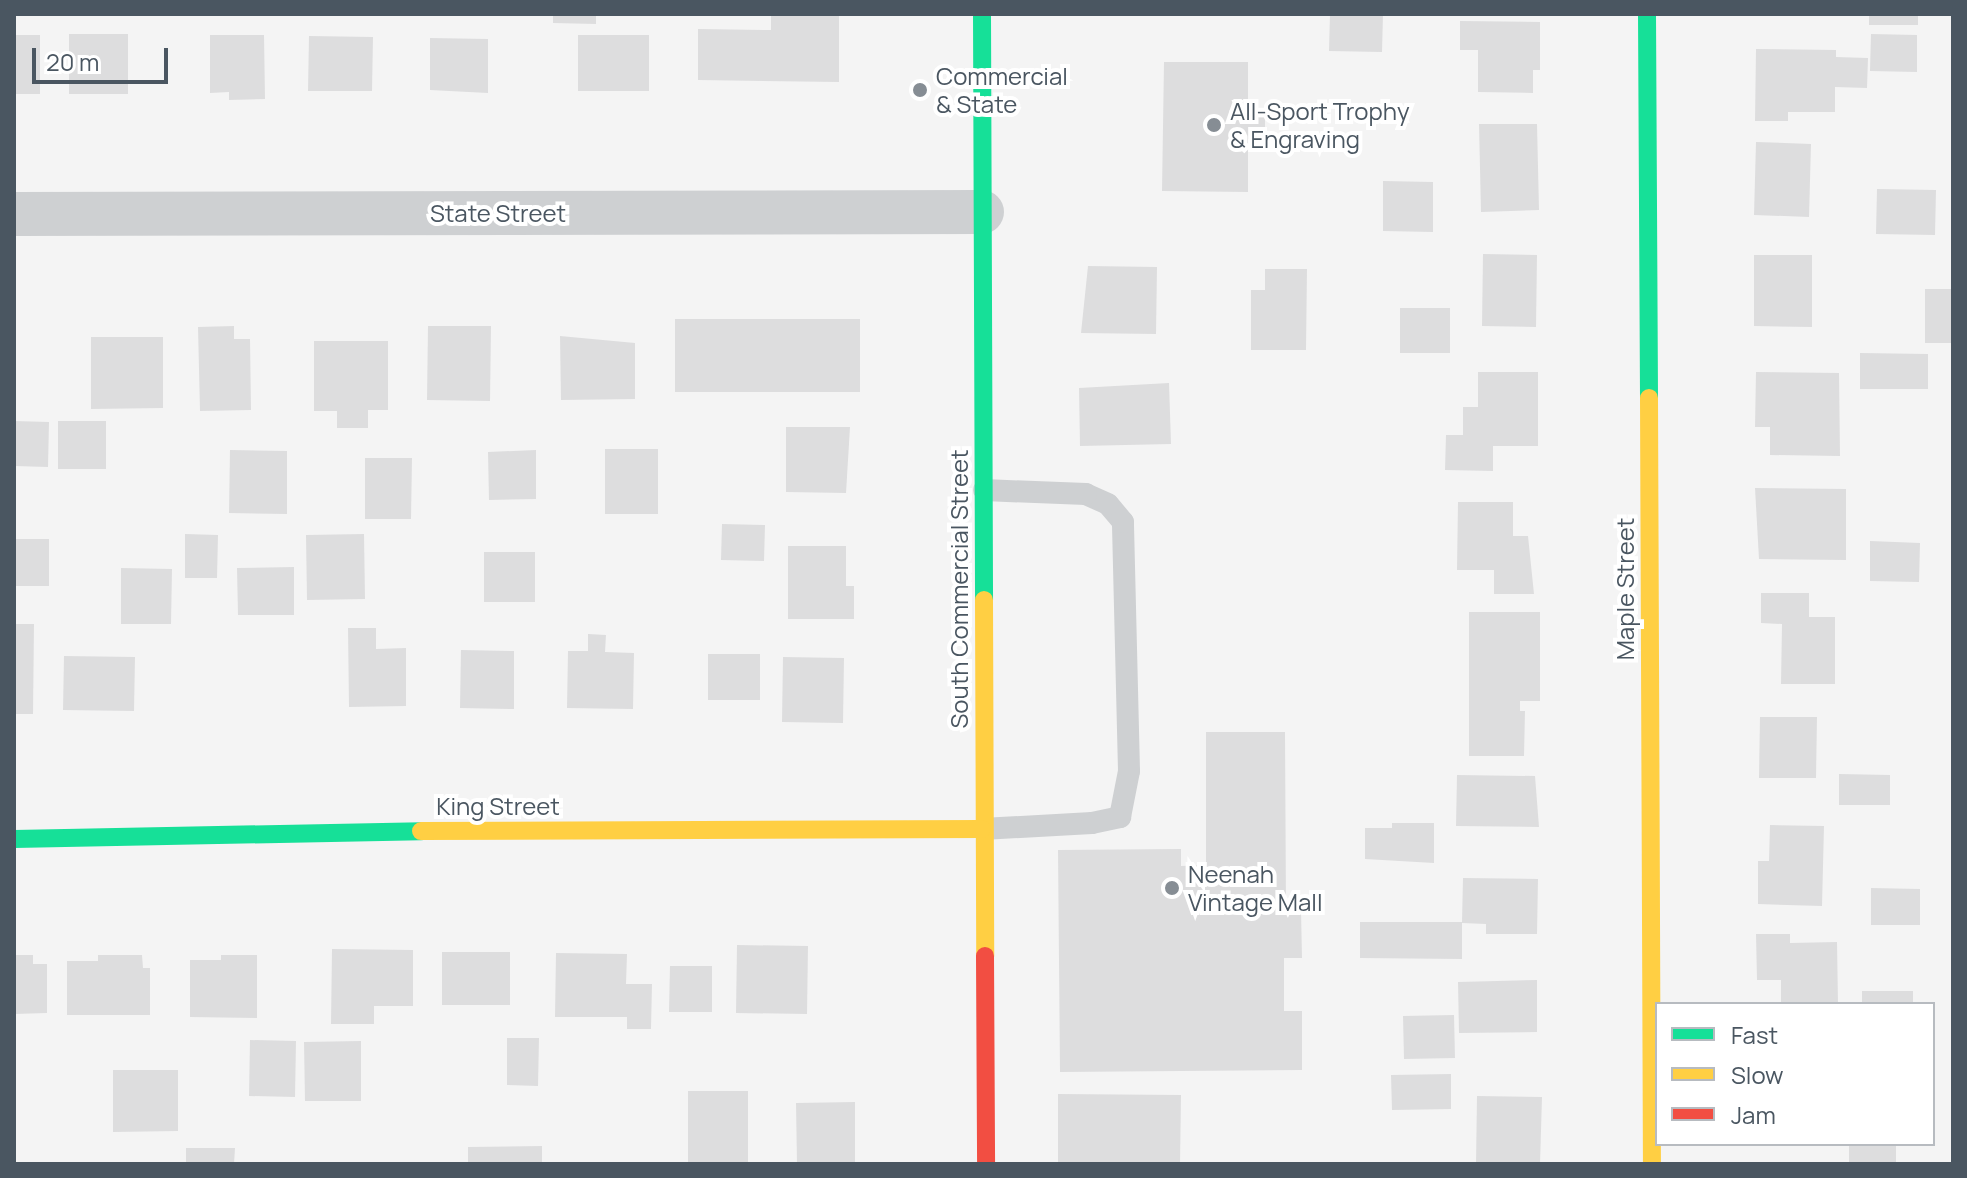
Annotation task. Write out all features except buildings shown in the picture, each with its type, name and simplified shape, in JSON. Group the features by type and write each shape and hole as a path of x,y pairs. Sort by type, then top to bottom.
{"street":[{"name":"South Commercial Street","path":"982,14 982,829 986,1164"},
{"name":"Maple Street","path":"1647,14 1652,1164"},
{"name":"State Street","path":"14,214 982,212"},
{"name":"King Street","path":"14,839 314,831 982,829"}],"lane":[{"path":"982,829 1092,823 1120,817 1129,771 1123,522 1108,504 1086,494 984,490"}],"traffic: fast":[{"path":"982,14 984,600"},
{"path":"1647,14 1649,398"},
{"path":"14,839 421,831"}],"traffic: slow":[{"path":"1649,398 1652,1164"},
{"path":"984,600 985,956"},
{"path":"421,831 982,829"}],"traffic: jam":[{"path":"985,956 986,1164"}],"place":[{"name":"Commercial & State","path":"920,90"},
{"name":"All-Sport Trophy & Engraving","path":"1214,125"},
{"name":"Neenah Vintage Mall","path":"1172,888"}]}
